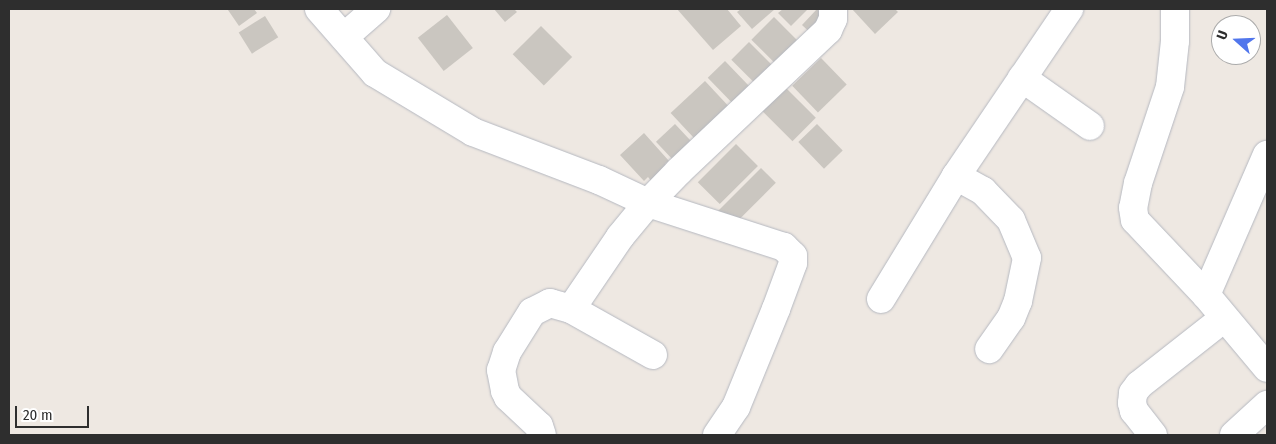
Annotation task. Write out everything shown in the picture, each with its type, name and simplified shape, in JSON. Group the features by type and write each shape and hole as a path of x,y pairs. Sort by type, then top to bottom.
{"street":[{"path":"319,9 376,73 473,132 599,180 648,203 784,247 793,256 793,263 776,309 736,407 717,435"},
{"path":"344,37 376,9"},
{"path":"571,309 620,237 648,203 679,171 828,30 833,19 832,9"},
{"path":"881,300 956,176 1069,9"},
{"path":"1175,9 1175,41 1170,87 1138,183 1133,208 1135,220 1206,295 1267,368"},
{"path":"1022,78 1090,126"},
{"path":"1206,295 1267,155"},
{"path":"956,176 983,191 1010,220 1027,258 1018,301 1011,318 989,349"},
{"path":"542,435 539,426 508,397 500,370 507,352 532,312 550,303 571,309 653,355"},
{"path":"1153,435 1134,411 1132,403 1133,393 1139,385 1224,318"},
{"path":"1234,435 1267,405"}],"building":[{"path":"254,9 257,13 239,26 228,10"},
{"path":"494,9 514,9 517,12 505,22"},
{"path":"677,9 727,9 741,26 713,50"},
{"path":"741,9 775,9 752,29 737,12"},
{"path":"783,9 808,9 791,26 778,13"},
{"path":"817,9 829,20 814,36 802,25"},
{"path":"852,9 895,9 898,12 875,34"},
{"path":"447,15 473,48 444,71 418,38"},
{"path":"265,16 278,37 252,54 239,32"},
{"path":"774,17 800,43 778,66 751,40"},
{"path":"541,26 572,57 544,85 513,54"},
{"path":"749,42 773,66 755,84 731,60"},
{"path":"821,58 847,85 818,112 792,86"},
{"path":"725,61 750,87 733,104 708,78"},
{"path":"705,81 730,108 696,140 671,113"},
{"path":"784,86 816,118 792,141 761,109"},
{"path":"675,124 691,141 672,159 656,142"},
{"path":"817,124 843,151 824,169 798,142"},
{"path":"644,133 669,161 665,164 669,168 653,183 648,177 644,181 620,155"},
{"path":"736,144 758,166 720,204 698,182"},
{"path":"761,168 776,183 730,229 715,214"}]}
